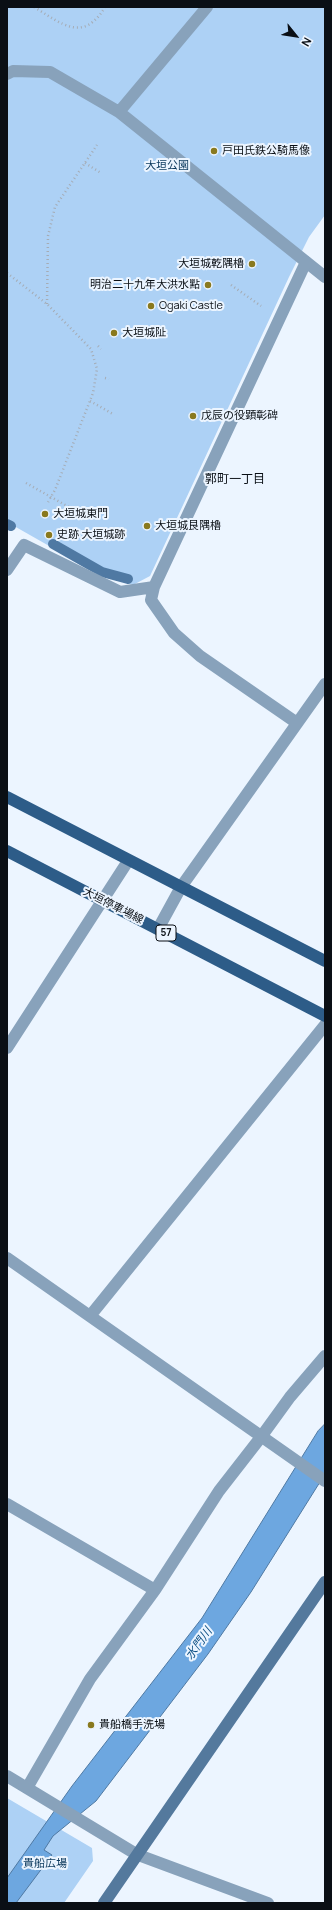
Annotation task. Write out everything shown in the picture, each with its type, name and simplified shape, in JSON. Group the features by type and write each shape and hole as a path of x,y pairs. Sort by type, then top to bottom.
{"main road":[{"path":"7,797 128,861 325,961"},
{"name":"大垣停車場線","path":"7,851 325,1016"}],"street":[{"path":"119,112 207,7"},
{"path":"7,74 13,70 50,72 119,112 325,277"},
{"path":"297,723 200,656 174,633 151,600 154,587 306,262"},
{"path":"7,570 24,545 120,592 154,587"},
{"path":"158,929 181,887 325,684"},
{"path":"7,1048 104,901 128,861"},
{"path":"90,1316 325,1024"},
{"path":"7,1258 325,1481"},
{"path":"28,1788 90,1679 155,1590 219,1491 290,1397 325,1356"},
{"path":"7,1504 155,1590"},
{"path":"104,1903 136,1854 325,1582"},
{"path":"7,1776 87,1826 136,1854 268,1903"}],"path":[{"path":"34,7 72,29 85,26 99,17 105,7"},
{"path":"47,304 48,236 55,207 96,145"},
{"path":"85,162 102,173"},
{"path":"7,273 47,304 91,349 97,369 96,381 90,401 48,502"},
{"path":"231,285 280,319"},
{"path":"98,346 101,349"},
{"path":"105,378 109,379"},
{"path":"90,401 113,414"},
{"path":"26,482 76,511"}],"green space":[{"name":"大垣公園","path":"7,7 325,7 325,215 309,237 289,277 150,576 133,585 102,576 7,522"},
{"name":"貴船広場","path":"7,1798 92,1848 93,1861 64,1903 7,1903"}],"water":[{"name":"水門川","path":"325,1424 325,1474 251,1592 208,1654 96,1801 53,1836 44,1850 52,1855 16,1903 7,1903 7,1878 72,1786 202,1618 318,1431"}],"waterway":[{"path":"7,524 11,526"},
{"path":"53,544 102,572 128,579"}],"place":[{"name":"戸田氏鉄公騎馬像","path":"214,151"},
{"name":"大垣城乾隅櫓","path":"252,264"},
{"name":"明治二十九年大洪水點","path":"208,285"},
{"name":"Ogaki Castle","path":"151,306"},
{"name":"大垣城阯","path":"114,333"},
{"name":"戊辰の役顕彰碑","path":"193,416"},
{"name":"大垣城東門","path":"45,514"},
{"name":"大垣城艮隅櫓","path":"147,526"},
{"name":"史跡 大垣城跡","path":"49,535"},
{"name":"貴船橋手洗場","path":"91,1725"}],"district":[{"name":"郭町一丁目","path":"235,480"}]}
